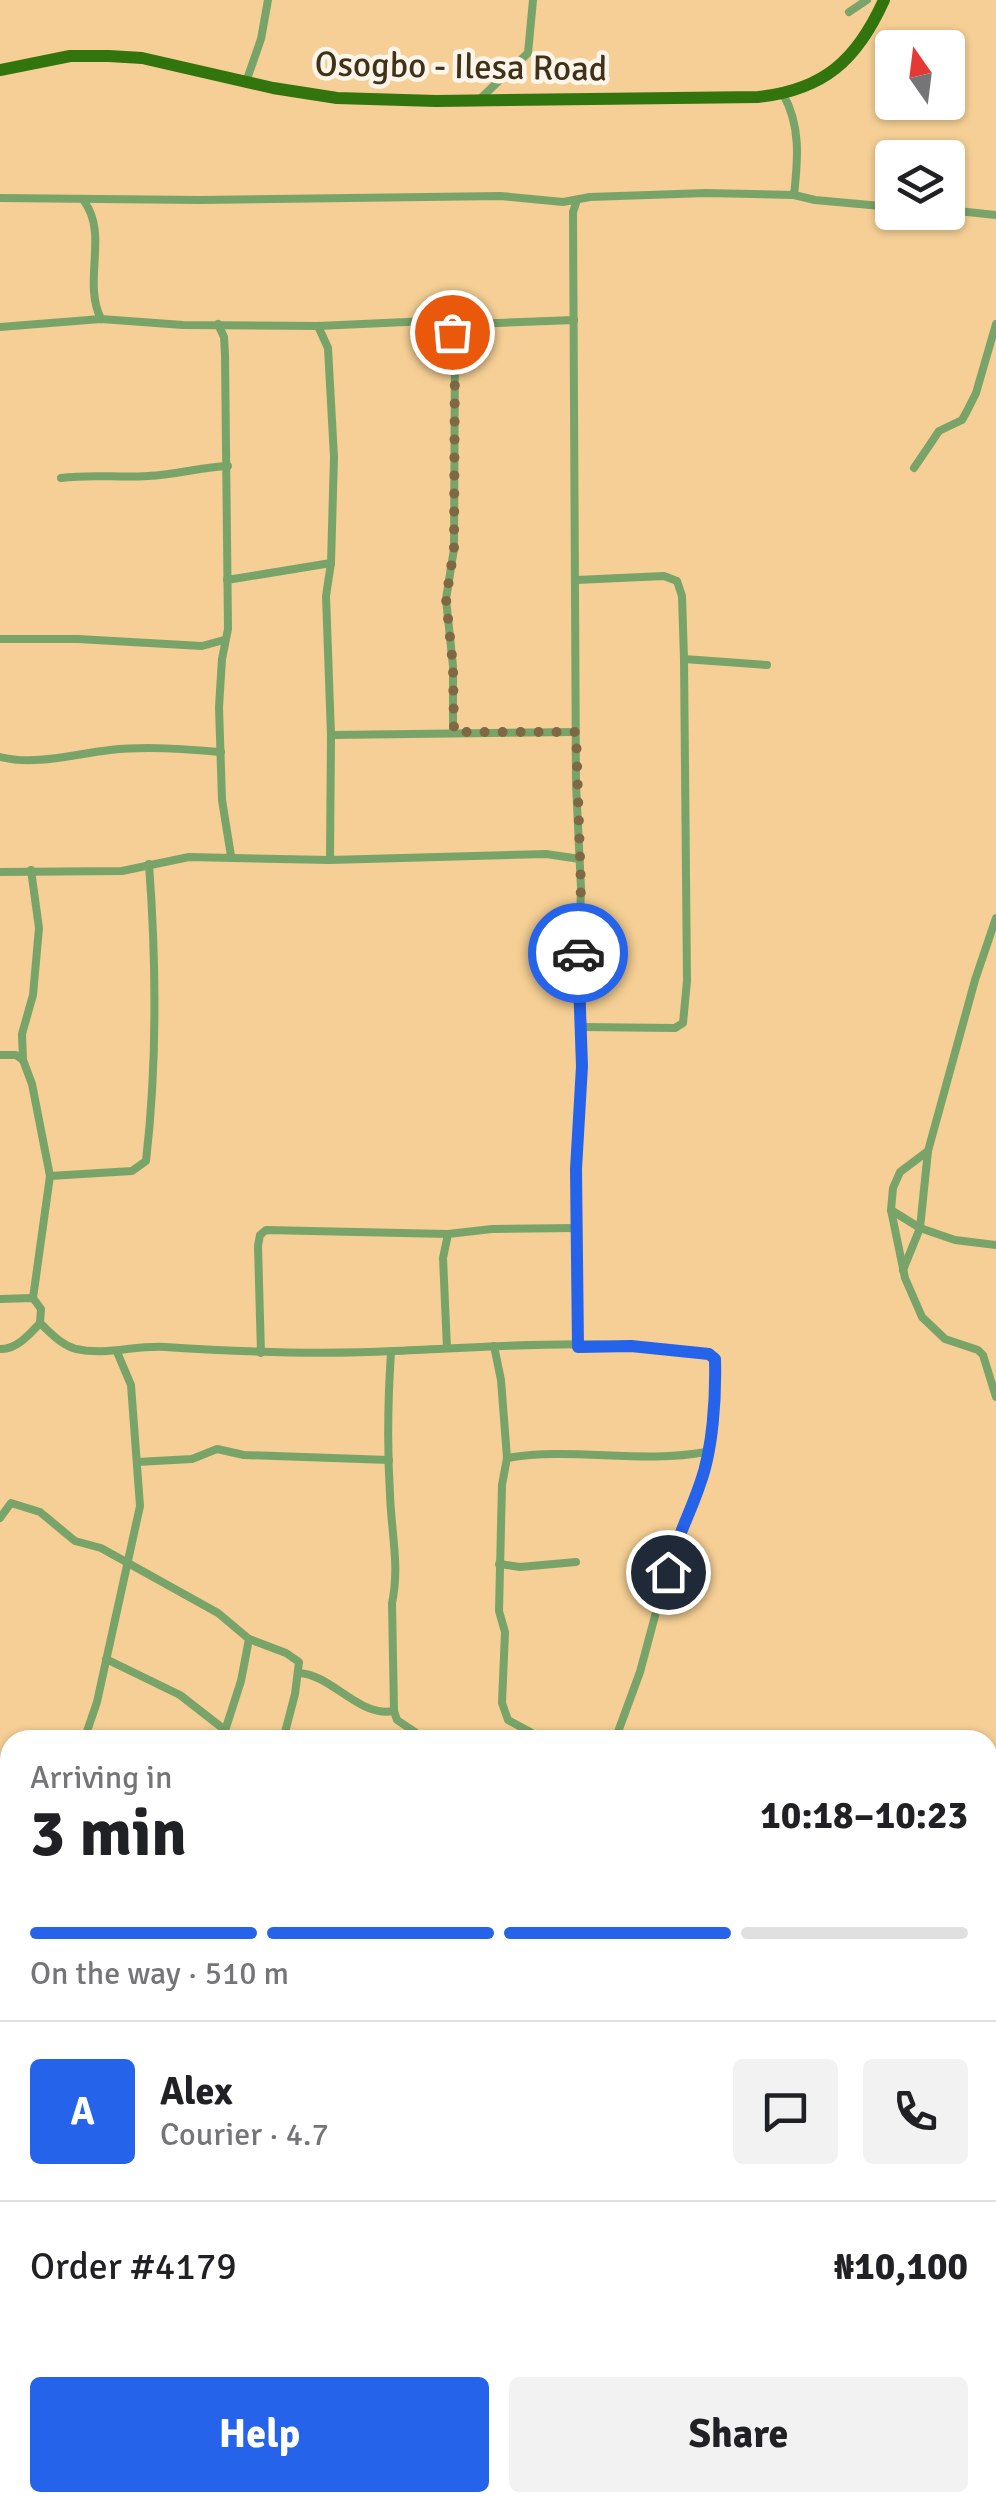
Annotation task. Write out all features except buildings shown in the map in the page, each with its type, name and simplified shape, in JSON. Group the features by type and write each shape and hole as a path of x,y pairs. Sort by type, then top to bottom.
{"main road":[{"name":"Osogbo - Ilesa Road","path":"0,70 70,56 142,58 337,98 502,100 783,94 810,85 842,64 864,40 884,0"}],"street":[{"path":"246,82 261,38 268,0"},
{"path":"480,99 528,54 533,0"},
{"path":"849,12 867,0"},
{"path":"500,82 502,100"},
{"path":"783,94 796,124 798,163 794,194"},
{"path":"0,198 500,196 563,202 706,193 794,194 814,200 875,205"},
{"path":"84,200 94,215 93,285 101,320"},
{"path":"577,200 572,212 581,1026 578,1347"},
{"path":"563,202 572,212"},
{"path":"965,212 996,215"},
{"path":"0,326 101,320 318,326 574,320"},
{"path":"218,324 226,355 228,466 228,629 220,695 220,752 222,800 231,856"},
{"path":"450,324 455,343 454,549 446,599 454,732"},
{"path":"914,468 939,431 962,420 976,393 996,324"},
{"path":"318,326 325,338 329,361 334,457 326,612 332,734 330,860"},
{"path":"60,478 91,474 147,476 228,466"},
{"path":"227,580 331,563"},
{"path":"576,580 664,576 677,582 682,596 688,981 683,1023 675,1028 581,1026"},
{"path":"0,640 78,639 202,646 224,640"},
{"path":"684,659 767,665"},
{"path":"332,734 576,732"},
{"path":"0,757 67,757 156,748 220,752"},
{"path":"0,872 122,872 189,857 231,856 330,860 546,854 580,860"},
{"path":"50,1176 132,1171 146,1160 154,1079 149,864"},
{"path":"0,1349 7,1350 26,1338 40,1322 41,1308 33,1298 50,1176 32,1084 23,1060 22,1034 33,994 39,928 31,870"},
{"path":"904,1270 920,1228 928,1151 996,918"},
{"path":"0,1055 23,1060"},
{"path":"928,1151 900,1172 892,1188 891,1210 909,1291 932,1328 945,1339 970,1346 984,1355 996,1396"},
{"path":"891,1210 920,1228 955,1240 996,1246"},
{"path":"261,1353 258,1246 263,1232 279,1229 448,1234 577,1228"},
{"path":"446,1348 442,1258 448,1234"},
{"path":"0,1299 33,1298"},
{"path":"40,1322 58,1341 72,1348 117,1352 128,1347 261,1353 631,1346 711,1355 715,1359 716,1387 700,1484 671,1556 640,1672 619,1730"},
{"path":"494,1346 501,1380 507,1458 499,1611 505,1632 504,1713 508,1720 526,1730"},
{"path":"88,1730 130,1564 140,1506 131,1386 117,1352"},
{"path":"391,1352 394,1711 397,1720 412,1730"},
{"path":"137,1462 192,1460 217,1449 244,1455 389,1460"},
{"path":"507,1458 580,1454 684,1456 706,1452"},
{"path":"0,1518 10,1504 40,1512 75,1541 101,1548 218,1613 249,1639 294,1657 300,1673 285,1730"},
{"path":"500,1564 576,1562"},
{"path":"106,1659 180,1696 225,1730 249,1639"},
{"path":"300,1673 320,1678 335,1690 380,1712 394,1711"}],"way so far":[{"path":"452,332 454,549 446,599 454,732 576,732 581,888 578,953"}],"route":[{"path":"578,953 582,1066 576,1169 578,1347 656,1348 709,1354 715,1359 712,1426 700,1484 668,1572"}]}
